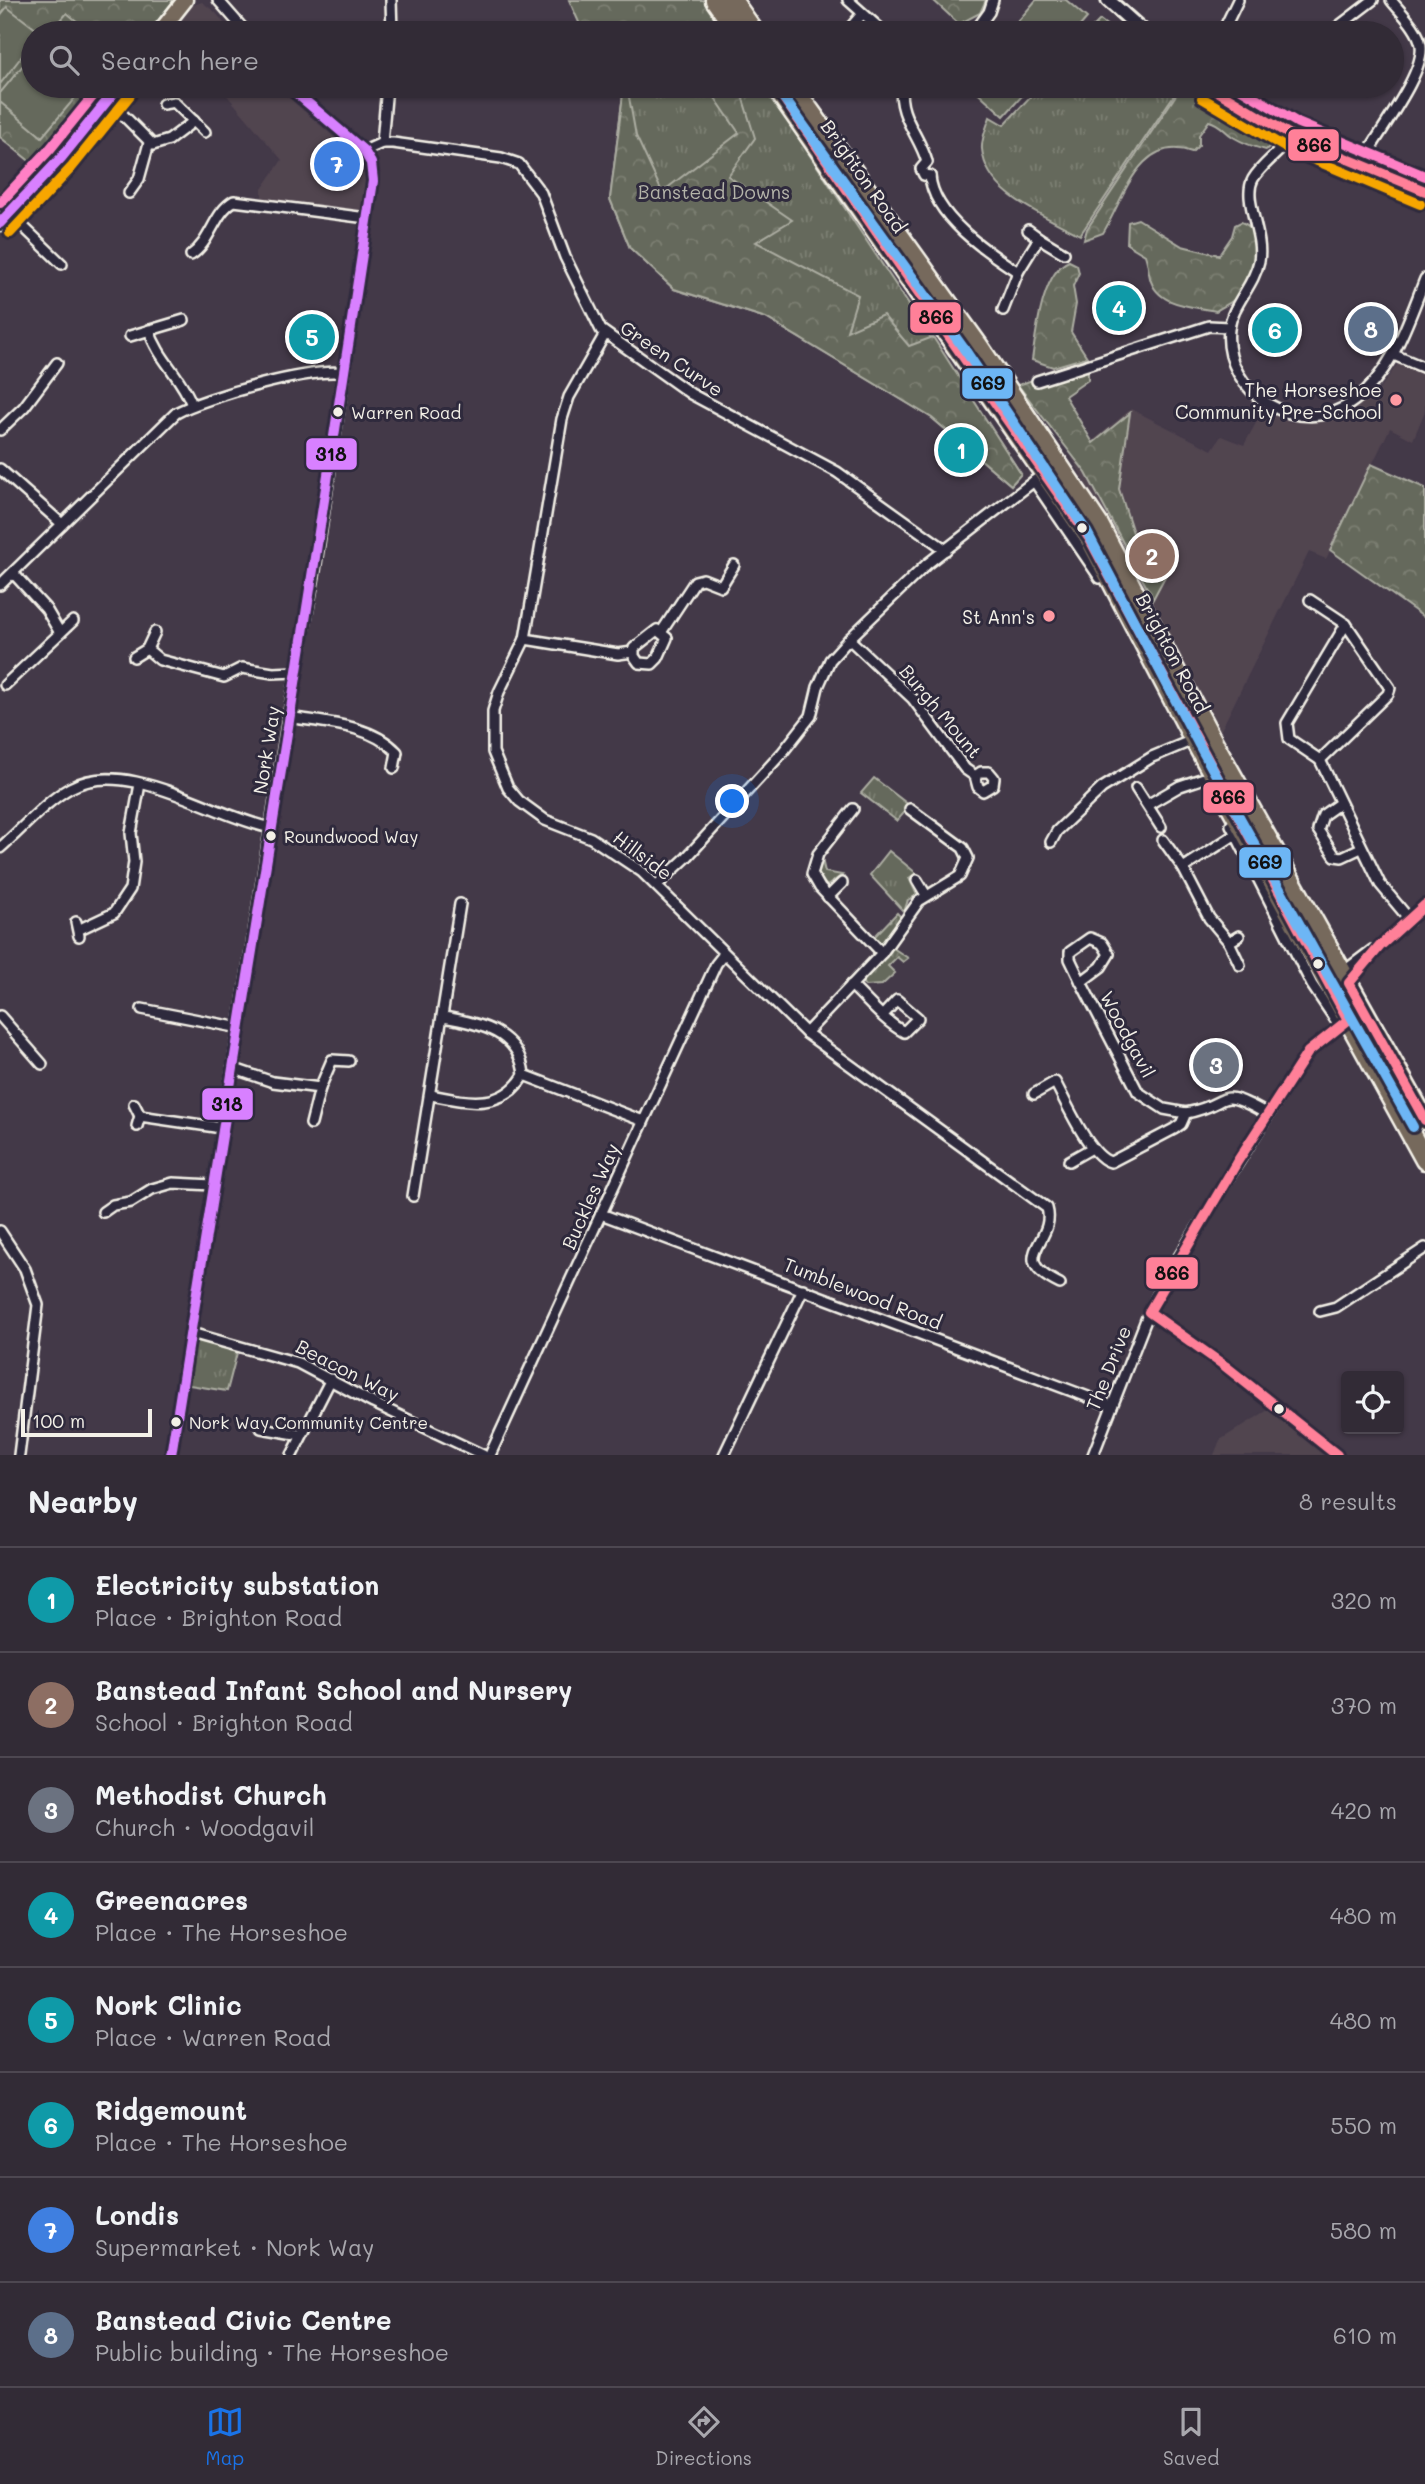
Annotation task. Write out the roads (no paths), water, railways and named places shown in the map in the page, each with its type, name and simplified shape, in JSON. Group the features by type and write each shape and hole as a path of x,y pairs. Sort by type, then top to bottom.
{"highway":[{"path":"715,0 730,21"},
{"path":"732,0 747,21"},
{"name":"Brighton Road","path":"783,98 1039,477 1089,538 1343,1023 1414,1103 1425,1160"},
{"name":"Brighton Road","path":"801,98 978,345 1083,499 1209,736 1346,977 1339,987 1383,1066 1425,1120"}],"main road":[{"path":"168,21 185,0"},
{"path":"1108,0 1132,21"},
{"path":"1229,98 1292,136 1425,191"},
{"path":"5,218 61,158 108,100"}],"street":[{"path":"391,0 391,21"},
{"path":"848,0 870,21"},
{"path":"982,21 993,0"},
{"path":"1228,21 1238,0"},
{"path":"1345,21 1373,0"},
{"path":"1391,0 1416,33 1422,54 1416,73 1404,93"},
{"path":"226,2 239,21"},
{"path":"856,21 862,14"},
{"path":"302,98 364,151 382,143 386,98"},
{"path":"901,98 905,115 927,162 921,169 924,175 930,176 930,183 948,215 963,233 1018,272"},
{"path":"1362,165 1401,98"},
{"path":"108,100 149,143 157,146 194,121"},
{"path":"163,104 174,102 205,132"},
{"path":"1292,136 1279,155 1262,167 1252,181 1250,211 1259,228 1259,261 1253,280 1229,327 1232,359 1240,374 1266,404 1297,416 1323,416 1353,402 1380,377 1394,355 1425,279"},
{"path":"129,193 139,179 149,143"},
{"name":"Green Curve","path":"382,143 501,158 519,164 537,185 565,257 595,321 605,334 700,400 837,472 946,550"},
{"name":"Nork Way","path":"171,1455 288,717 315,571 368,218 372,172 364,151"},
{"path":"191,255 199,250 225,208 234,201 368,218"},
{"path":"5,218 62,264"},
{"path":"1028,230 1064,253"},
{"path":"1003,310 1018,272 1039,238"},
{"path":"130,335 184,320"},
{"path":"1037,381 1209,326 1229,327"},
{"path":"149,330 156,349 182,383 192,405"},
{"name":"Hillside","path":"605,334 569,397 558,435 525,639 499,692 493,711 491,739 502,778 519,801 532,812 610,849 657,885 806,1033 1047,1208 1048,1216 1035,1251 1034,1264 1041,1275 1060,1284"},
{"path":"1394,355 1425,368"},
{"path":"0,430 24,407 57,363"},
{"path":"0,585 164,422 192,405 301,376 334,371 344,373"},
{"path":"0,469 62,524"},
{"path":"657,885 687,857 782,753 811,716 818,687 830,660 849,639 946,550 1039,477"},
{"name":"Brighton Road","path":"1039,477 1094,566 1207,777 1312,985 1343,1023"},
{"path":"525,639 618,654 633,652 650,634 662,631 695,581 703,579 721,586 734,565"},
{"path":"13,573 46,609 60,633"},
{"path":"1310,600 1346,624 1390,688 1388,694 1320,760"},
{"path":"5,685 73,621"},
{"path":"1346,624 1287,723 1289,739 1320,760 1380,884 1410,920"},
{"path":"633,652 636,660 643,665 655,662 666,643 666,634 662,631"},
{"path":"134,657 147,649 155,632"},
{"name":"Burgh Mount","path":"849,639 896,680 965,769 975,776"},
{"path":"147,649 160,660 224,677 242,668 273,674 296,672"},
{"path":"288,717 340,725 371,734 397,752 394,768"},
{"path":"1051,842 1057,831 1102,788 1152,757 1188,742"},
{"path":"1149,804 1180,786 1207,777"},
{"path":"0,848 69,789 111,778 140,784 271,828"},
{"path":"78,929 114,913 130,889 134,862 131,833 140,784"},
{"path":"1136,788 1149,804 1161,827"},
{"path":"1340,803 1323,815 1318,831 1335,856 1342,857 1361,848"},
{"path":"853,809 813,864 816,882 882,953"},
{"path":"806,1033 882,953 926,895 960,876 968,858 963,849 910,809"},
{"path":"1183,868 1236,834"},
{"path":"1163,840 1183,868 1214,924 1229,942 1240,965"},
{"path":"916,880 926,895"},
{"path":"828,897 842,883"},
{"path":"413,1196 460,904"},
{"path":"1346,977 1425,905"},
{"path":"1229,942 1239,936"},
{"name":"Woodgavil","path":"1081,982 1107,961 1106,947 1098,939 1082,941 1070,952 1070,959 1081,982 1138,1092 1164,1109 1186,1113"},
{"name":"Buckles Way","path":"490,1455 716,964 724,954"},
{"path":"851,985 883,1015"},
{"path":"142,1009 240,1028"},
{"path":"155,1023 157,1012"},
{"path":"0,1016 42,1064"},
{"path":"443,1017 478,1024 500,1033 516,1050 524,1075"},
{"name":"The Drive","path":"1093,1455 1149,1312 1267,1114 1308,1052 1343,1023"},
{"path":"312,1124 320,1088 332,1060 349,1061"},
{"path":"232,1068 273,1082 320,1088"},
{"path":"524,1075 643,1121"},
{"path":"431,1095 480,1104 508,1093 524,1075"},
{"path":"1034,1094 1055,1083 1095,1152 1104,1161 1119,1160 1174,1129 1181,1124 1186,1113 1230,1096 1267,1114"},
{"path":"134,1104 140,1116 137,1126"},
{"path":"140,1116 222,1128"},
{"path":"1069,1161 1095,1152"},
{"path":"103,1212 111,1200 131,1202 152,1189 173,1183 213,1185"},
{"name":"Tumblewood Road","path":"601,1214 1112,1406"},
{"path":"0,1231 25,1269 38,1305 19,1455"},
{"path":"1320,1311 1336,1307 1425,1248"},
{"path":"724,1455 803,1289"},
{"path":"1149,1312 1226,1366 1337,1455"},
{"name":"Beacon Way","path":"191,1333 279,1355 483,1455"},
{"path":"292,1455 331,1379"},
{"path":"261,1428 301,1435"}],"place":[{"name":"Londis","path":"337,164"},
{"name":"Greenacres","path":"1119,308"},
{"name":"Banstead Civic Centre","path":"1371,329"},
{"name":"Ridgemount","path":"1275,330"},
{"name":"Nork Clinic","path":"312,337"},
{"name":"The Horseshoe Community Pre-School","path":"1396,400"},
{"name":"Warren Road","path":"338,412"},
{"name":"Electricity substation","path":"961,450"},
{"name":"Banstead Infant School and Nursery","path":"1152,556"},
{"name":"St Ann's","path":"1049,616"},
{"name":"Roundwood Way","path":"271,836"},
{"name":"Methodist Church","path":"1216,1065"},
{"name":"Nork Way Community Centre","path":"176,1422"}],"park label":[{"name":"Banstead Downs","path":"714,191"}]}
